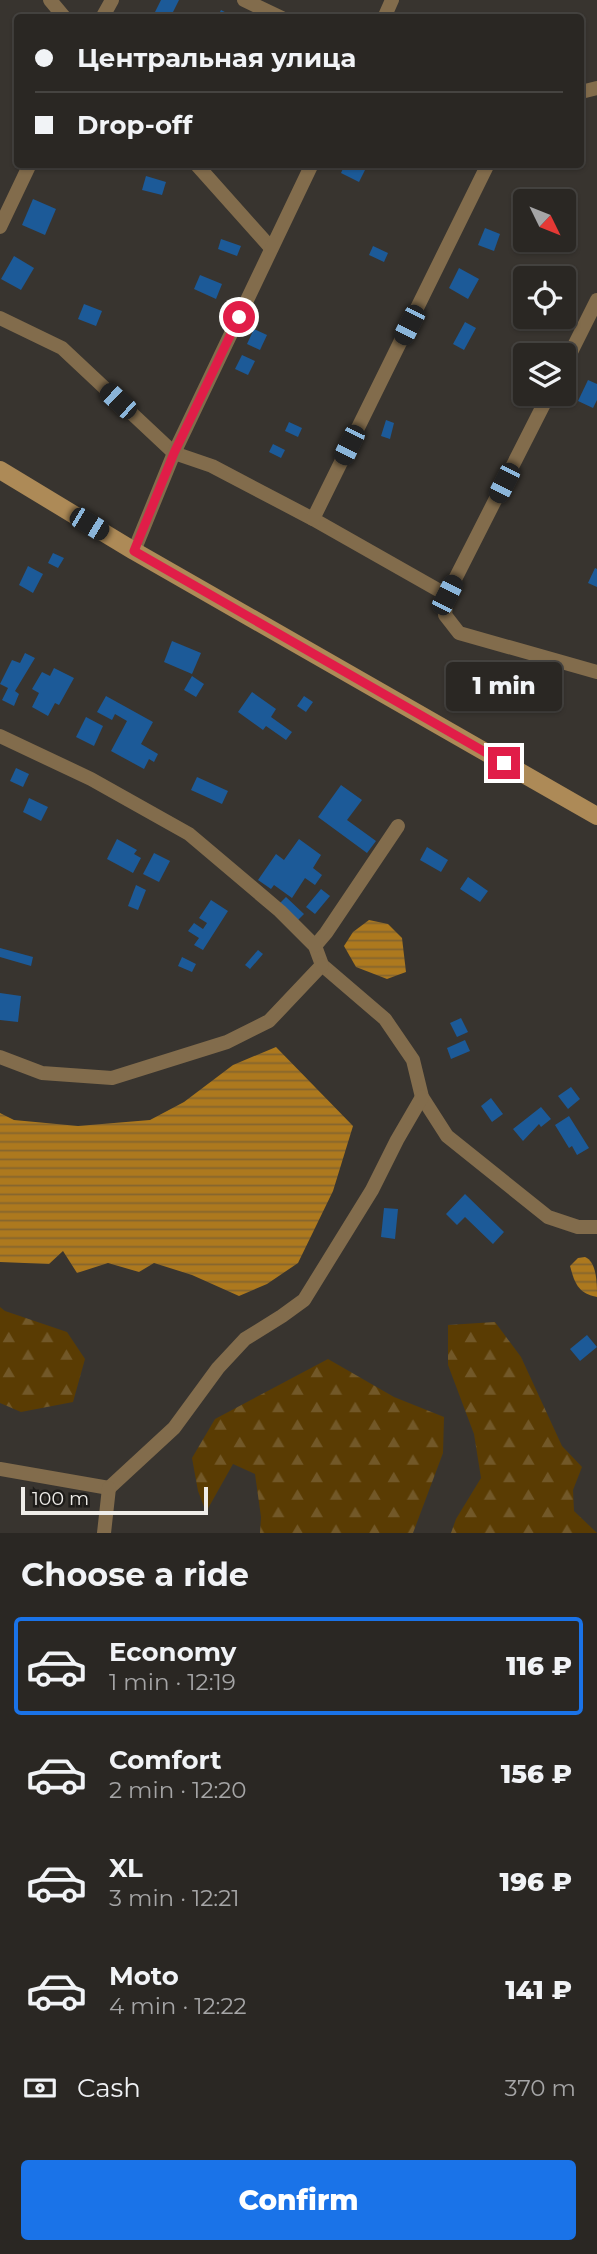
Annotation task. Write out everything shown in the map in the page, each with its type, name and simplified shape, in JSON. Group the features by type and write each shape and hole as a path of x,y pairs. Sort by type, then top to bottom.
{"street":[{"path":"50,0 62,14"},
{"path":"244,0 274,14"},
{"path":"0,227 28,168"},
{"path":"200,168 271,248"},
{"path":"134,551 174,453 310,168"},
{"path":"313,519 486,168"},
{"path":"576,343 597,300"},
{"path":"0,318 62,348 174,453 212,466 313,519 447,595"},
{"path":"543,406 447,595 445,615 459,633 595,667"},
{"path":"0,470 134,551 597,816"},
{"path":"0,736 91,779 189,834 280,911 315,946 322,965 386,1018 413,1060 422,1097 447,1136 548,1217 578,1227 597,1227"},
{"path":"315,946 398,826"},
{"path":"0,1057 42,1073 112,1078 227,1042 269,1021 322,965"},
{"path":"104,1533 109,1488 174,1428 218,1368 245,1339 304,1300 372,1190 422,1097"},
{"path":"0,1469 109,1488"}],"green space":[{"path":"0,1307 67,1332 85,1359 73,1402 21,1412 0,1403"},
{"path":"495,1322 521,1357 562,1446 582,1467 573,1490 574,1511 597,1533 451,1533 456,1519 481,1478 474,1434 448,1365 448,1325"},
{"path":"328,1359 394,1397 444,1417 443,1453 413,1533 260,1533 261,1517 255,1474 233,1464 206,1512 198,1491 192,1458 215,1419"}],"shaded area":[{"path":"369,920 388,924 402,938 406,972 387,979 356,967 344,946 353,932"},
{"path":"276,1047 353,1126 333,1191 298,1263 267,1284 239,1296 192,1275 154,1263 139,1272 108,1263 77,1273 63,1251 49,1264 0,1262 0,1113 14,1120 78,1126 150,1120 184,1102 233,1065"},
{"path":"585,1257 594,1268 597,1297 581,1290 570,1266 578,1258"}],"building":[{"path":"161,0 179,0 172,14 154,14"},
{"path":"343,168 366,168 359,182 341,173"},
{"path":"146,176 166,182 162,195 142,190"},
{"path":"33,199 56,209 45,235 22,225"},
{"path":"485,228 500,234 494,251 478,245"},
{"path":"221,239 241,246 237,256 218,249"},
{"path":"373,246 388,253 384,262 369,255"},
{"path":"14,256 34,268 21,290 1,279"},
{"path":"459,268 479,279 468,299 449,288"},
{"path":"200,275 222,284 216,299 194,289"},
{"path":"84,304 102,311 96,326 78,319"},
{"path":"465,322 476,328 464,350 453,344"},
{"path":"254,329 267,335 260,350 247,344"},
{"path":"242,355 255,361 248,375 235,369"},
{"path":"588,380 597,384 597,400 593,408 578,401"},
{"path":"386,420 394,423 390,439 381,436"},
{"path":"289,422 302,428 298,437 285,431"},
{"path":"273,444 285,450 281,458 269,452"},
{"path":"53,553 64,558 58,568 48,563"},
{"path":"28,566 43,574 33,593 19,585"},
{"path":"595,568 597,569 597,587 588,583"},
{"path":"172,641 201,653 192,674 164,662"},
{"path":"25,653 35,658 15,691 19,694 14,706 2,700 8,688 0,684 12,660 20,663"},
{"path":"54,668 74,678 59,705 55,703 48,716 32,707 39,693 32,689 42,672 50,676"},
{"path":"192,676 204,684 196,697 184,690"},
{"path":"252,692 276,709 271,717 292,732 286,740 266,726 263,730 238,712"},
{"path":"106,696 153,722 141,744 158,754 154,762 149,759 144,769 111,751 127,721 115,714 112,720 97,712"},
{"path":"304,696 313,702 306,712 297,706"},
{"path":"86,717 103,726 94,746 76,737"},
{"path":"16,768 29,774 23,787 10,781"},
{"path":"197,777 228,791 222,804 191,790"},
{"path":"341,785 362,800 347,820 376,841 367,853 318,817"},
{"path":"29,798 48,807 41,821 23,812"},
{"path":"117,839 137,850 134,854 141,858 133,873 107,859"},
{"path":"299,839 321,855 313,868 322,875 315,885 305,878 292,898 274,885 271,889 258,880 276,854 284,860"},
{"path":"427,847 448,860 441,872 420,860"},
{"path":"154,853 170,861 159,882 143,874"},
{"path":"468,877 488,891 480,902 460,889"},
{"path":"136,885 146,890 138,910 128,906"},
{"path":"321,889 330,896 315,914 306,907"},
{"path":"286,897 304,914 298,920 280,903"},
{"path":"211,900 228,911 203,950 194,945 199,938 188,931 194,923 203,929 207,923 199,918"},
{"path":"0,948 33,957 31,966 0,957"},
{"path":"258,950 263,954 250,969 245,965"},
{"path":"182,957 196,964 192,972 178,966"},
{"path":"0,993 21,996 18,1022 0,1020"},
{"path":"461,1018 468,1032 457,1037 450,1023"},
{"path":"465,1040 470,1051 451,1059 447,1048"},
{"path":"571,1087 580,1099 568,1109 558,1096"},
{"path":"491,1098 503,1114 492,1122 481,1106"},
{"path":"541,1107 551,1119 541,1127 539,1124 523,1141 513,1129"},
{"path":"569,1116 589,1148 577,1155 572,1146 569,1148 555,1125"},
{"path":"465,1194 504,1232 493,1244 465,1217 457,1225 446,1214"},
{"path":"384,1208 398,1209 395,1239 381,1237"},
{"path":"587,1335 597,1347 580,1361 570,1349"}],"route":[{"path":"239,317 174,453 134,551 504,763"}]}
